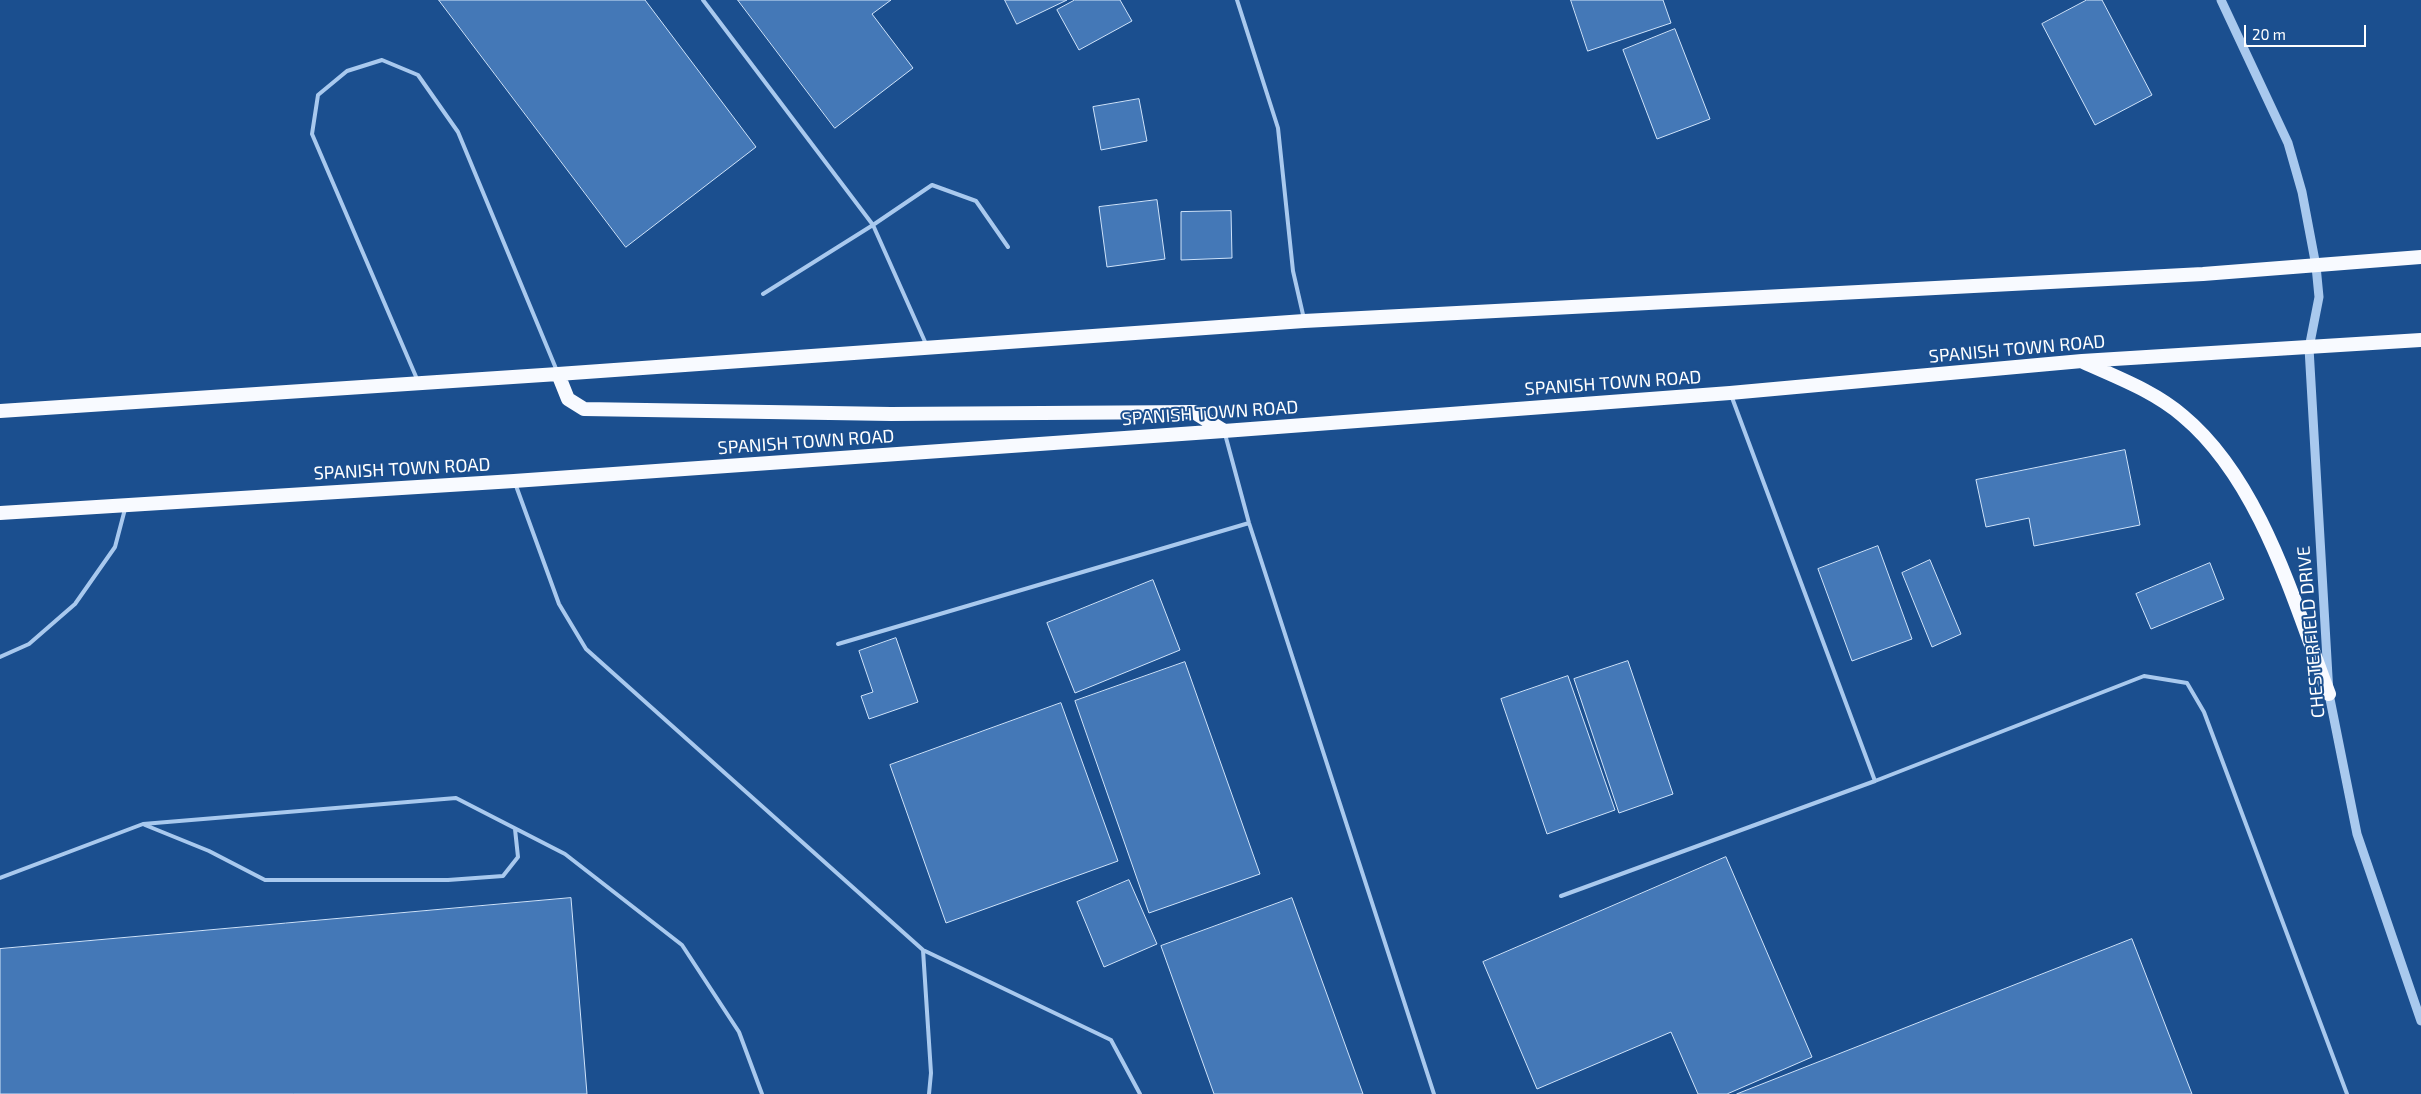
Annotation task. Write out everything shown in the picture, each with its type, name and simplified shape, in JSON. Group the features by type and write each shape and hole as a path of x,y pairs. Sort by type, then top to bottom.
{"highway":[{"path":"0,411 419,384 927,346 1304,321 2184,275 2316,266 2421,256"},
{"name":"SPANISH TOWN ROAD","path":"0,513 514,481 1224,431 1730,393 2082,361 2421,340"},
{"path":"2082,361 2150,392 2184,416 2218,452 2243,489 2269,538 2329,694"},
{"path":"558,374 568,399 584,409 891,414 1194,412 1224,431"}],"street":[{"name":"CHESTERFIELD DRIVE","path":"2221,0 2288,143 2302,192 2316,266 2319,297 2309,348 2329,694 2357,834 2421,1021"}],"lane":[{"path":"703,0 873,225 927,346"},
{"path":"1237,0 1278,128 1293,271 1304,321"},
{"path":"419,384 312,134 318,95 347,71 382,60 418,75 458,132 558,374"},
{"path":"763,294 873,225 932,185 976,201 1008,247"},
{"path":"1730,393 1875,781"},
{"path":"1224,431 1249,523 1434,1094"},
{"path":"514,481 559,604 586,649 923,950 1111,1040 1140,1094"},
{"path":"0,657 29,644 75,604 115,547 126,504"},
{"path":"838,644 1249,523"},
{"path":"1561,896 1875,781 2144,676 2186,683 2204,712 2347,1094"},
{"path":"0,878 143,824 456,798 565,854 682,945 739,1032 762,1094"},
{"path":"143,824 209,852 265,880 448,880 503,876 518,857 515,828"},
{"path":"923,950 931,1073 929,1094"}],"building":[{"path":"439,0 645,0 756,147 626,247"},
{"path":"738,0 891,0 872,14 913,68 835,128"},
{"path":"1005,0 1067,0 1017,24"},
{"path":"1075,0 1120,0 1132,21 1079,50 1057,10"},
{"path":"1571,0 1663,0 1671,23 1588,51"},
{"path":"2087,0 2102,0 2152,95 2095,125 2042,24"},
{"path":"1675,29 1710,119 1657,139 1623,50"},
{"path":"1139,99 1147,141 1101,150 1093,107"},
{"path":"1157,200 1165,259 1107,267 1099,207"},
{"path":"1231,211 1232,258 1181,260 1181,212"},
{"path":"2125,450 2140,525 2034,546 2029,518 1986,527 1976,480"},
{"path":"1878,546 1912,639 1852,661 1818,569"},
{"path":"1930,560 1961,634 1932,647 1902,573"},
{"path":"2210,563 2224,599 2151,629 2136,594"},
{"path":"1153,580 1180,650 1075,693 1047,623"},
{"path":"896,638 918,702 869,719 861,696 873,692 859,651"},
{"path":"1628,661 1673,794 1619,813 1574,679"},
{"path":"1185,662 1260,874 1149,913 1075,701"},
{"path":"1568,676 1615,810 1547,834 1501,699"},
{"path":"1061,703 1118,861 946,923 890,765"},
{"path":"1726,857 1812,1057 1727,1094 1698,1094 1671,1032 1537,1089 1483,962"},
{"path":"1129,880 1157,944 1104,967 1077,902"},
{"path":"571,898 587,1094 0,1094 0,949"},
{"path":"1292,898 1363,1094 1214,1094 1161,946"},
{"path":"2132,939 2192,1094 1737,1094"}]}
